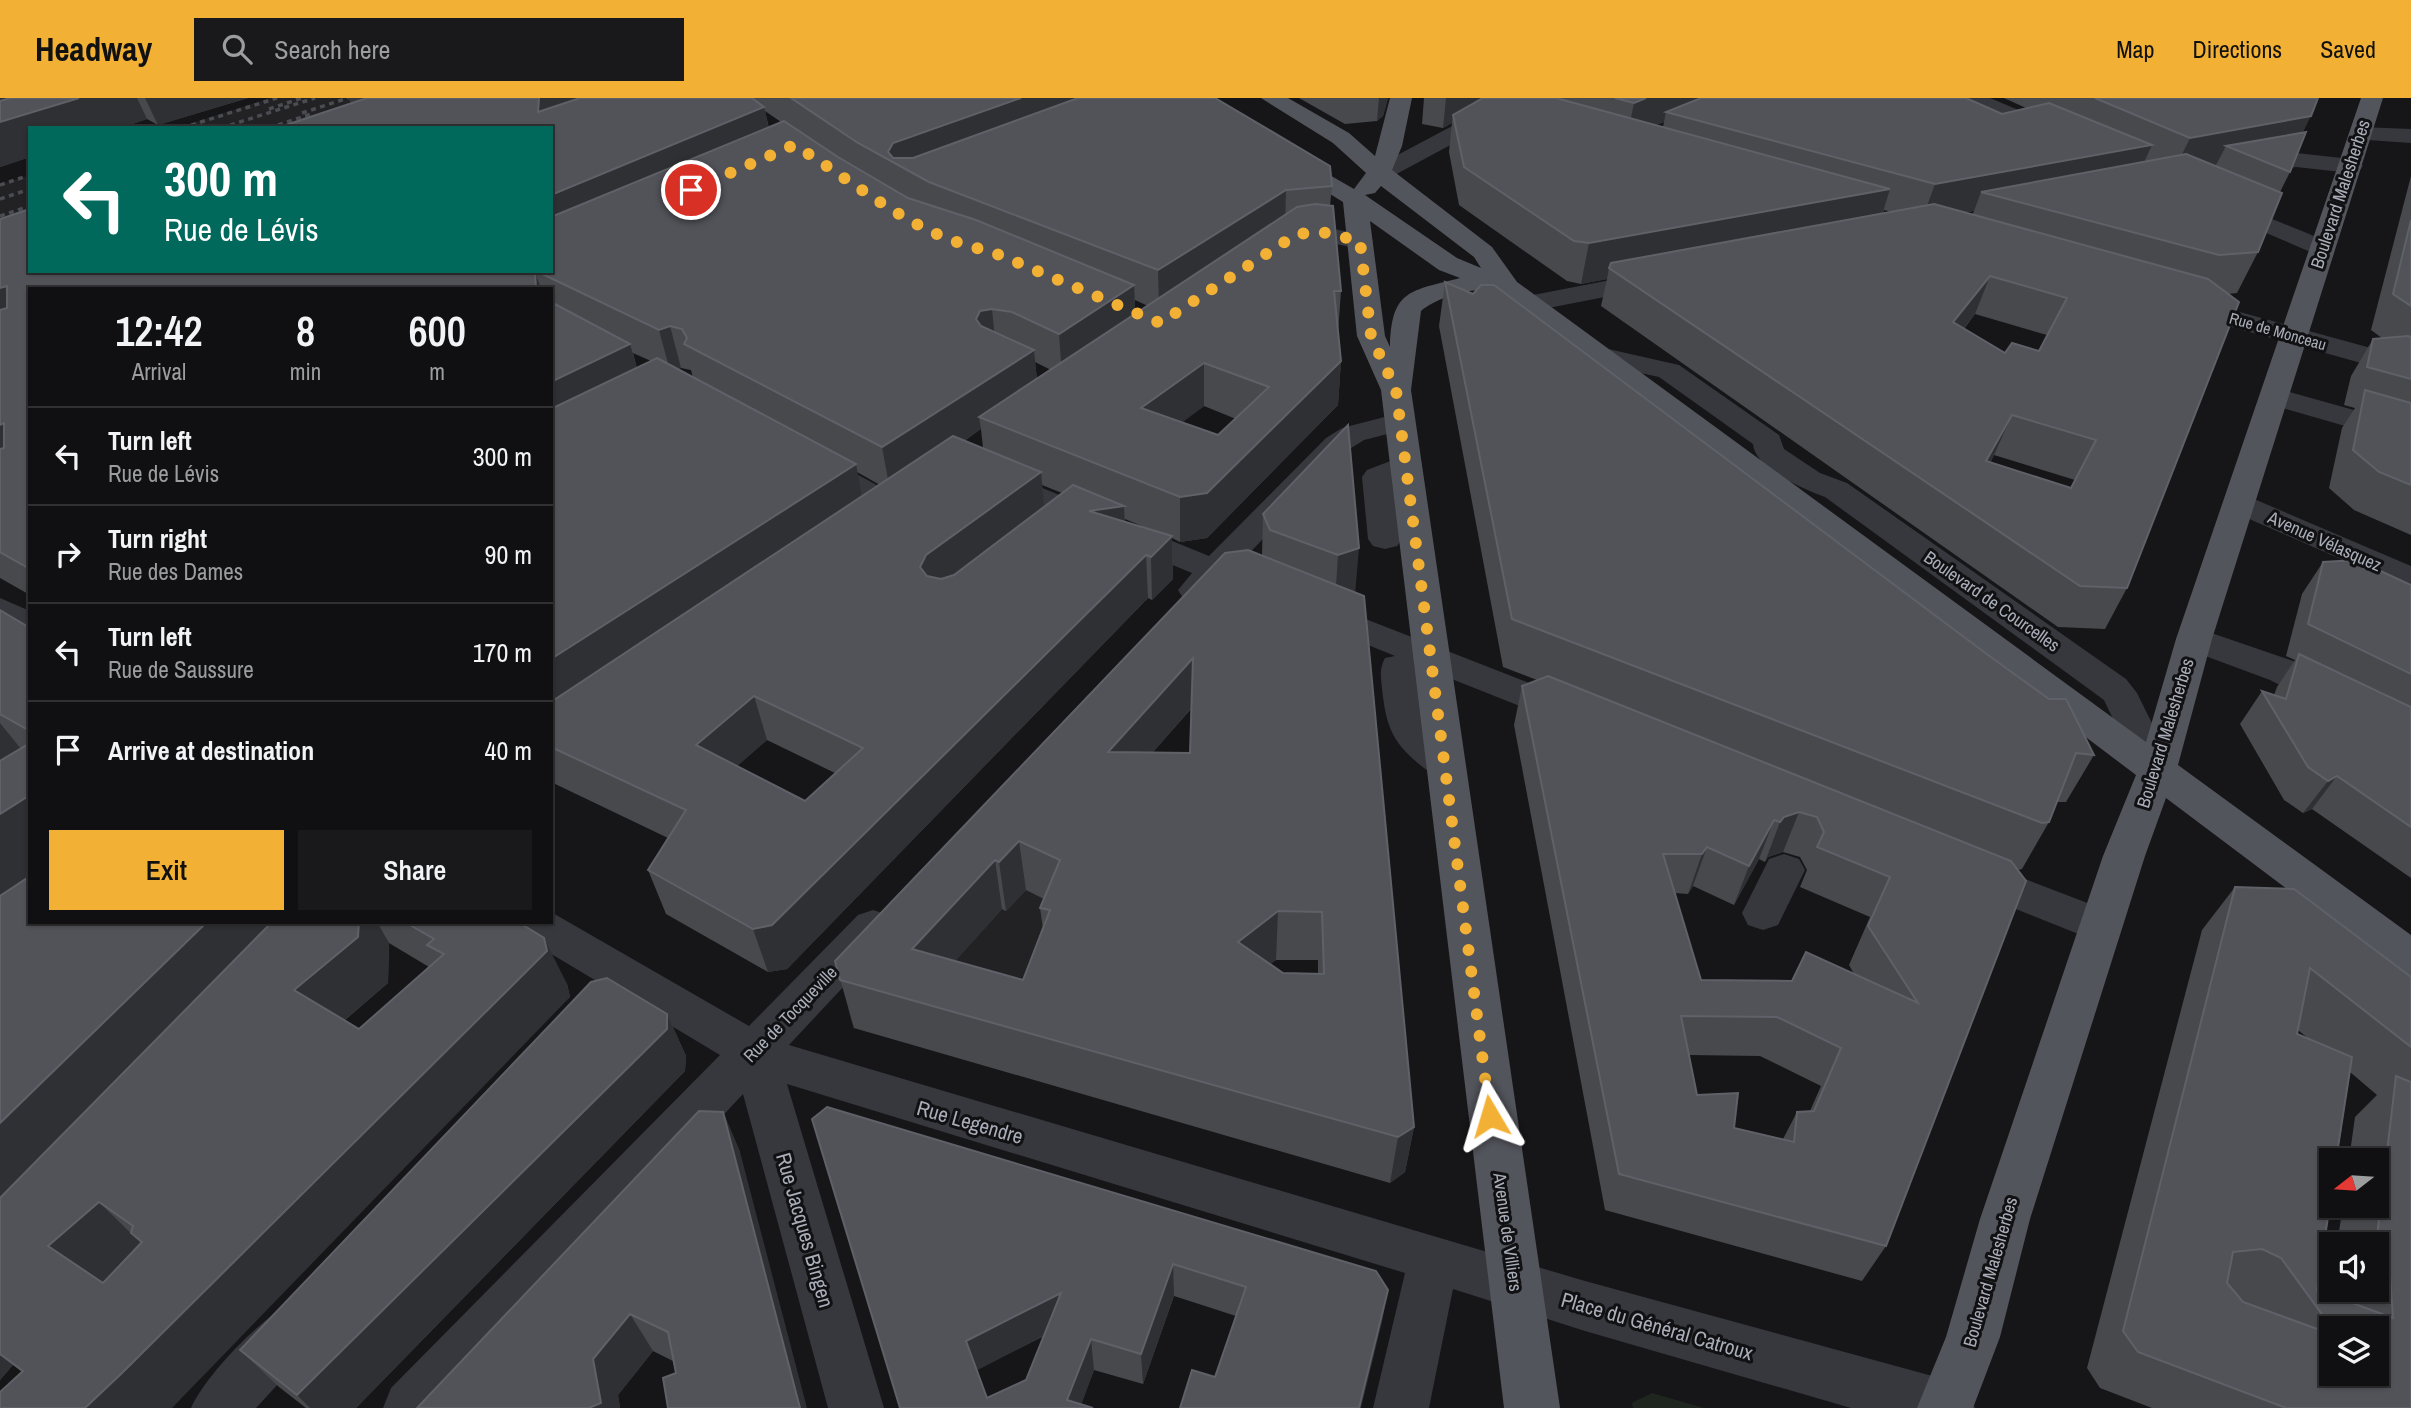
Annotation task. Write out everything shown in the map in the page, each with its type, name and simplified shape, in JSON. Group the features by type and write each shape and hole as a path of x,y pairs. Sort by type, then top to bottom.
{"main road":[{"name":"Boulevard de Courcelles","path":"1272,98 1341,138 1409,198 1483,251 1505,287"},
{"path":"1355,199 1381,173 1401,98"},
{"name":"Boulevard Malesherbes","path":"1946,1408 1978,1323 2005,1219 2101,926 2157,772 2194,639 2372,98"},
{"path":"368,126 388,112"},
{"name":"Boulevard de Courcelles","path":"1267,149 1355,199 1448,264 1505,287 1595,354 1776,473 2059,700 2157,772 2331,925 2411,959"},
{"name":"Avenue de Villiers","path":"1355,199 1371,336 1398,406 1406,464 1415,660 1444,764 1532,1408"},
{"path":"1365,280 1429,294 1505,287"},
{"name":"Avenue de Villiers","path":"1398,406 1406,313 1416,300 1429,294"}],"street":[{"path":"359,98 388,112 422,117"},
{"path":"1971,98 2075,143"},
{"path":"1381,173 1498,111 1524,108"},
{"path":"2361,134 2411,136"},
{"path":"1393,136 1428,149"},
{"path":"2221,173 2297,160 2351,166"},
{"path":"2197,195 2322,248"},
{"path":"1262,255 1285,240 1310,232 1360,241"},
{"path":"1505,287 1687,274"},
{"name":"Rue de Monceau","path":"2153,296 2411,368"},
{"path":"1595,354 1594,393 1605,401"},
{"path":"2275,397 2411,436"},
{"path":"1171,615 1313,467 1353,434 1398,406"},
{"path":"787,449 902,499 858,529"},
{"path":"1313,467 1406,464"},
{"path":"1385,539 1378,477 1406,464"},
{"path":"967,468 1276,595 1415,660 1606,727"},
{"name":"Boulevard de Courcelles","path":"1776,473 1809,480 1836,490 2113,688 2119,693 2157,772"},
{"name":"Avenue Vélasquez","path":"2240,503 2411,579"},
{"path":"1044,534 1072,513"},
{"path":"0,609 23,641"},
{"path":"2194,639 2283,671 2411,736"},
{"path":"1994,693 2059,700"},
{"path":"1941,862 2101,926"},
{"path":"1763,913 1784,870"},
{"name":"Rue de Tocqueville","path":"411,1408 896,903"},
{"name":"Rue Legendre","path":"535,924 610,990 754,1052 947,1116 1434,1258"},
{"name":"Rue Jacques Bingen","path":"754,1052 856,1408"},
{"path":"1401,1408 1434,1258"},
{"name":"Place du Général Catroux","path":"1434,1258 1946,1408"},
{"path":"219,1408 321,1299"}],"shaded area":[{"path":"270,98 409,98 326,126 183,126"},
{"path":"28,176 28,226 0,235 0,184"},
{"path":"988,858 1063,893 1035,1015 900,1041 853,1028 848,1009"},
{"path":"1652,1393 1704,1408 1633,1408 1632,1403"}],"building":[{"path":"10,98 79,98 0,122 0,101"},
{"path":"367,98 539,98 538,112 580,98 752,98 764,107 553,194 553,126 283,126"},
{"path":"791,98 1021,98 893,143 888,152 893,158 913,158 1078,98 1215,98 1330,166 1332,186 1286,190 1158,270 929,182 858,143"},
{"path":"1483,98 1556,98 1890,189 1589,243 1574,241 1464,167 1453,115"},
{"path":"1615,98 1646,98 1634,103"},
{"path":"1701,98 1966,98 2002,114 2049,103 2152,145 1935,184 1666,112"},
{"path":"2095,98 2318,98 2311,116 2190,138"},
{"path":"784,121 908,198 976,220 1134,285 1059,334 1012,312 992,309 980,311 976,319 981,326 1034,350 882,447 684,344 687,338 682,329 670,326 659,330 540,273 553,273 553,216"},
{"path":"2306,132 2290,172 2226,146"},
{"path":"2186,154 2282,193 2258,252 2219,255 1981,192"},
{"path":"1315,204 1333,206 1341,291 1334,291 1341,361 1207,493 1180,497 979,417 1297,207","holes":["1204,363 1269,387 1218,435 1141,408"]},
{"path":"1934,204 2208,279 2239,302 2127,588 2080,586 1609,268 1611,263","holes":["1990,276 2067,298 2039,351 2012,343 2005,353 1953,322","2012,415 2096,440 2071,488 1986,461"]},
{"path":"28,210 28,273 535,273 536,287 28,287 28,568 0,552 0,449 4,448 4,423 0,425 0,310 7,308 7,286 0,288 0,219"},
{"path":"2411,220 2411,306 2393,294"},
{"path":"1445,282 1473,294 1481,285 1494,285 1988,655 2049,699 2066,699 2094,755 2076,753 2049,822 2042,823 1512,619"},
{"path":"553,303 630,344 553,381"},
{"path":"2411,337 2411,379 2367,367 2373,339"},
{"path":"657,358 856,464 553,658 553,408"},
{"path":"2365,390 2411,403 2411,485 2379,472 2353,450"},
{"path":"1348,425 1359,548 1338,555 1270,530 1263,514"},
{"path":"953,436 1041,472 926,555 920,567 927,576 941,579 954,575 1073,485 1124,506 1089,511 1172,536 1151,557 1146,555 772,925 753,929 648,870 686,810 553,748 553,701","holes":["754,696 863,748 805,801 696,745"]},
{"path":"1248,550 1364,596 1414,1127 1398,1137 840,980 835,961 1225,553","holes":["1193,658 1190,753 1108,752","1019,841 1060,860 1040,908 1050,910 1023,980 912,949 995,860 999,862","1278,911 1322,912 1324,974 1283,973 1238,942"]},
{"path":"2357,560 2411,585 2411,674 2308,624 2323,562"},
{"path":"0,610 28,627 28,730 0,714"},
{"path":"2299,654 2411,707 2411,827 2337,776 2328,781 2308,767 2262,691 2286,699"},
{"path":"1548,676 2011,861 2026,881 1886,1246 1619,1174 1522,686","holes":["1799,812 1817,817 1824,832 1817,847 1890,877 1868,926 1918,1003 1806,952 1792,981 1701,980 1663,854 1702,854 1707,847 1749,866 1774,820 1780,822 1784,817","1681,1016 1777,1017 1841,1048 1814,1111 1797,1112 1794,1142 1734,1128 1738,1093 1697,1095"]},
{"path":"28,744 28,796 0,814 0,761"},
{"path":"28,877 28,924 205,924 0,1123 0,896"},
{"path":"2235,887 2294,889 2411,977 2411,1047 2310,968 2297,1034 2352,1057 2338,1148 2319,1148 2319,1218 2328,1218 2326,1232 2319,1232 2319,1302 2350,1302 2388,1316 2323,1316 2281,1258 2262,1249 2233,1252 2227,1283 2243,1302 2319,1330 2319,1386 2389,1386 2389,1317 2393,1318 2389,1232 2378,1232 2379,1218 2389,1218 2387,1148 2396,1076 2411,1082 2411,1408 2286,1408 2138,1352 2123,1331"},
{"path":"270,924 359,924 358,937 294,990 359,1029 444,954 427,945 434,939 408,924 521,924 544,938 547,951 85,1408 0,1408 0,1392 23,1371 0,1354 0,1198","holes":["99,1202 133,1226 131,1233 142,1242 103,1283 48,1246"]},
{"path":"607,978 667,1014 667,1029 297,1395 240,1350 591,982"},
{"path":"827,1107 1376,1271 1388,1290 1359,1408 1180,1408 1192,1370 1215,1377 1246,1287 1173,1264 1141,1354 1091,1339 1067,1400 1093,1408 900,1408 812,1119","holes":["1061,1293 1026,1380 987,1398 966,1341"]},
{"path":"699,1111 723,1112 800,1408 668,1408 663,1378 676,1373 668,1332 630,1314 593,1359 601,1403 589,1408 417,1408"}],"railway":[{"path":"188,126 277,98"},
{"path":"269,109 302,98"},
{"path":"227,126 315,98"},
{"path":"302,113 348,98"},
{"path":"275,126 314,113"},
{"path":"0,185 28,176"},
{"path":"0,199 28,190"},
{"path":"0,216 28,207"}],"route":[{"path":"691,190 794,145 875,200 964,246 990,251 1160,323 1297,234 1322,232 1360,241 1371,336 1396,390 1490,1116"}]}
